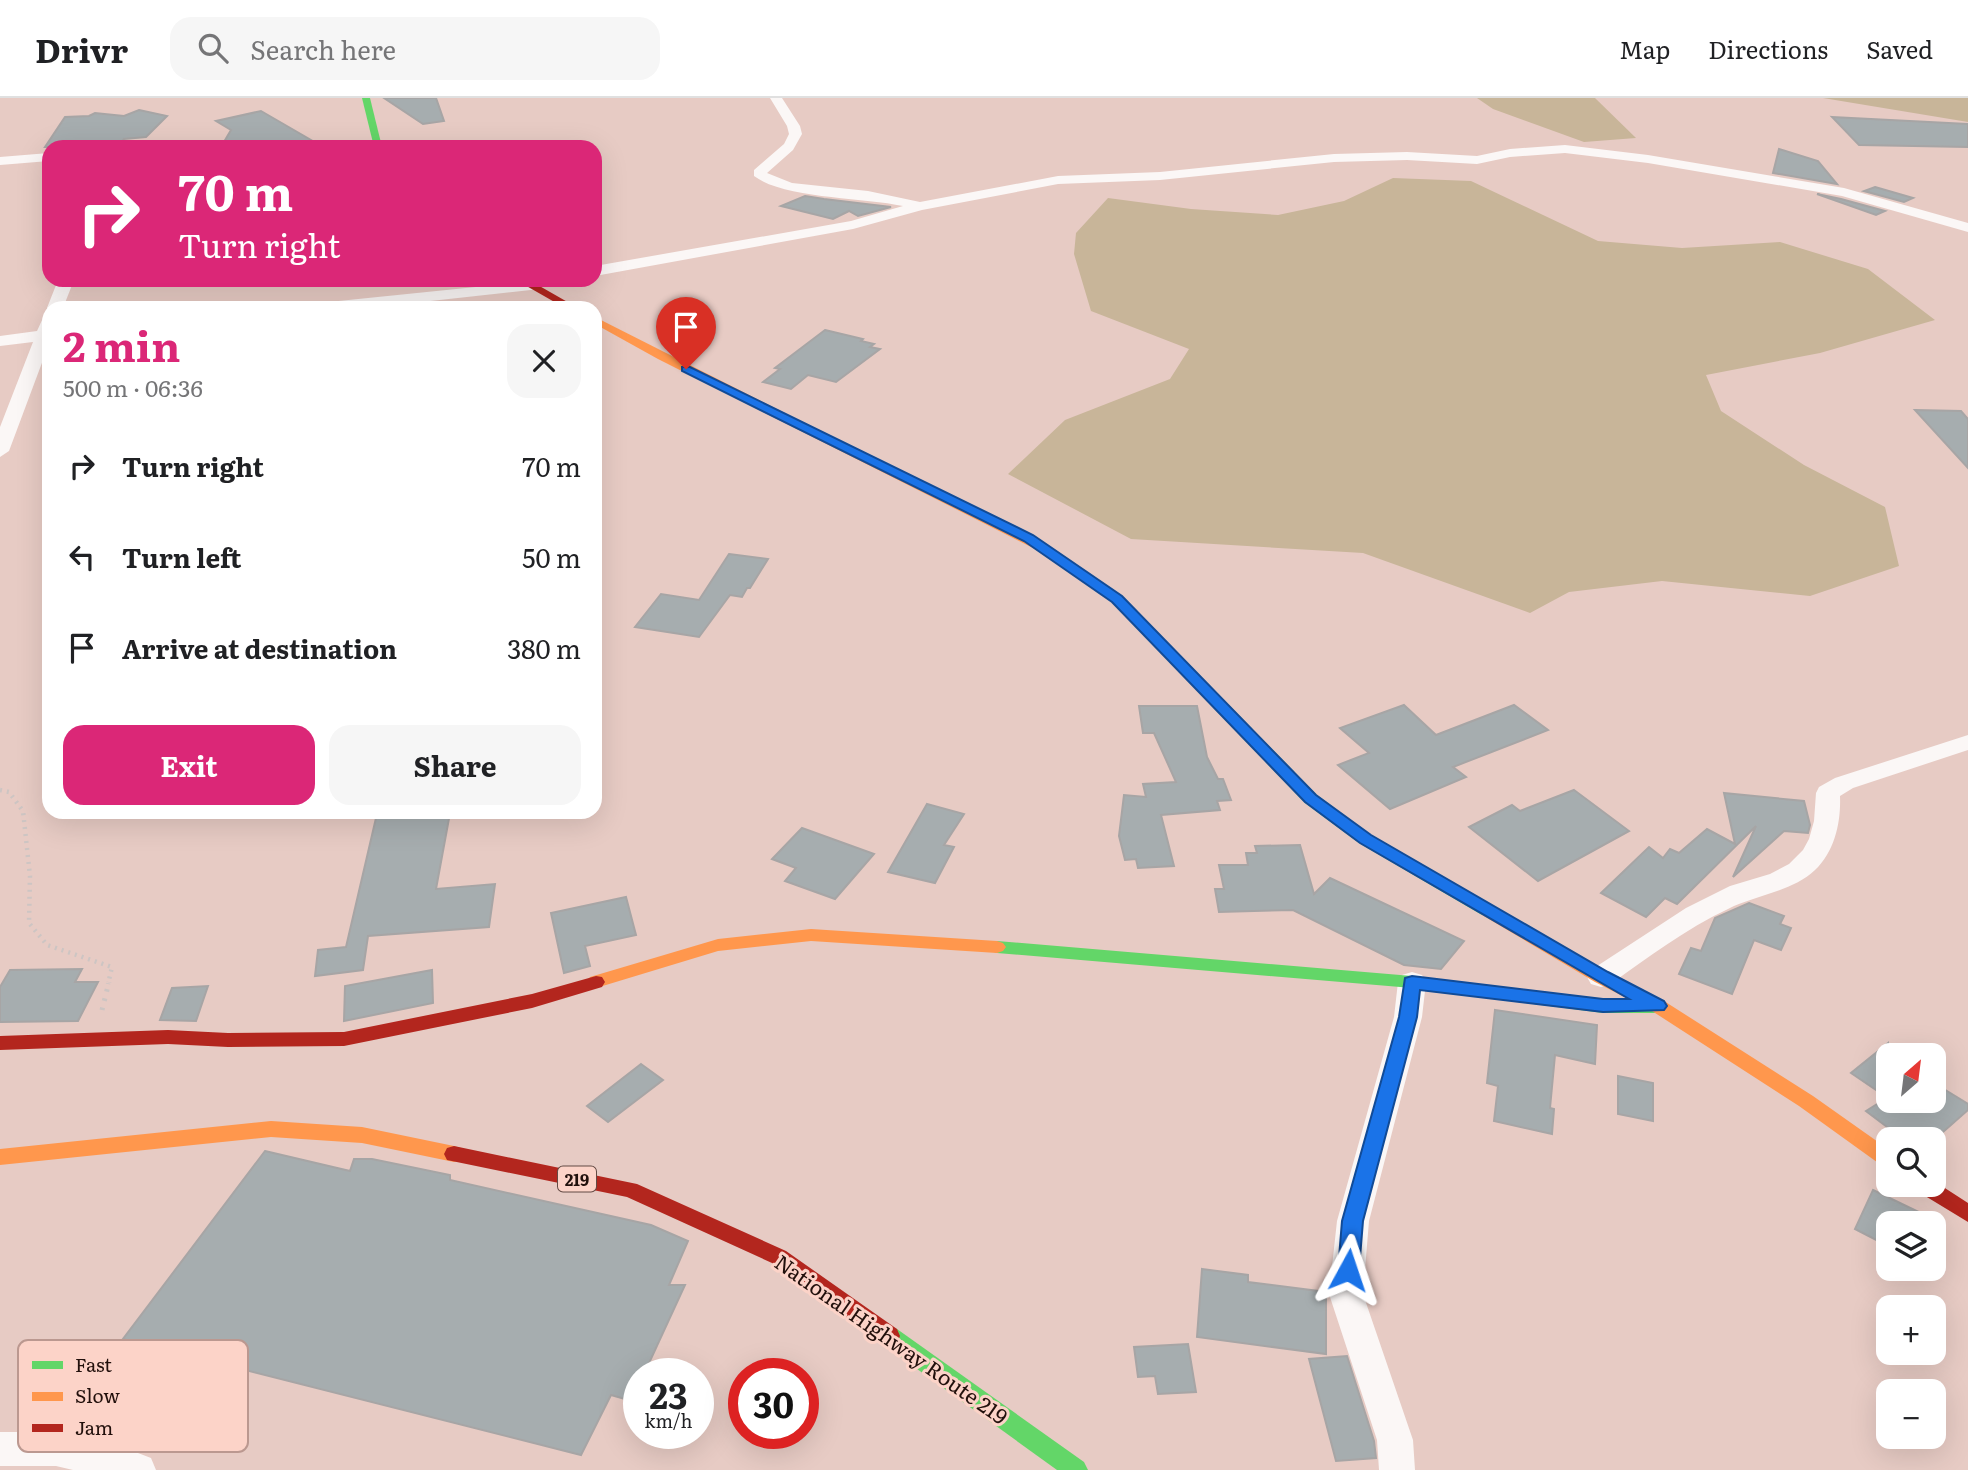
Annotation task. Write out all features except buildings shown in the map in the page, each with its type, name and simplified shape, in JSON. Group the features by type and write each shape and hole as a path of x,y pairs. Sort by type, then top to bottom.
{"main road":[{"path":"366,98 376,140"},
{"path":"539,287 562,301"},
{"path":"602,324 662,357 1028,538 1117,599 1311,799 1366,839 1601,976 1658,1006 1806,1101 1876,1151"},
{"path":"0,1043 168,1037 242,1041 344,1039 531,1001 718,945 811,935 926,941 1412,982 1603,1006 1658,1006"},
{"name":"National Highway Route 219","path":"0,1157 271,1129 362,1135 630,1190 779,1257 1076,1470"},
{"path":"1942,1197 1968,1214"},
{"path":"1032,1462 1044,1445"}],"street":[{"path":"776,98 796,123 797,132 793,144 759,173 765,180 790,186 863,194 920,206"},
{"path":"602,270 853,225 920,206 1058,180 1160,176 1334,158 1407,156 1478,160 1510,153 1565,149 1648,159 1844,192 1968,227"},
{"path":"0,161 42,158"},
{"path":"1968,216 1965,219 1968,227"},
{"path":"376,301 490,287"},
{"path":"0,341 42,332"},
{"path":"0,451 42,344"},
{"path":"1601,976 1656,937 1730,896 1783,880 1808,862 1818,846 1829,816 1828,793 1844,783 1968,742"},
{"path":"1396,1470 1395,1440 1346,1294 1353,1221 1408,1017 1412,982"},
{"path":"0,1449 18,1449"},
{"path":"68,1452 138,1470"}],"path":[{"path":"0,790 9,792 23,811 30,876 29,923 47,945 112,967 92,1041"}],"shaded area":[{"path":"1477,98 1595,98 1636,138 1584,142 1493,109"},
{"path":"1823,98 1968,98 1968,122"},
{"path":"1393,178 1471,181 1598,241 1682,248 1780,242 1868,269 1935,320 1820,353 1706,375 1721,411 1804,465 1885,507 1899,566 1810,596 1662,581 1569,592 1530,613 1363,553 1131,539 1008,474 1065,420 1170,379 1189,349 1091,311 1074,254 1076,233 1108,198 1191,209 1278,215 1344,201"}],"traffic: fast":[{"path":"366,98 376,140"},
{"path":"1040,546 1117,599 1311,799 1365,839 1488,911"},
{"path":"997,947 1412,982 1603,1006 1658,1006"},
{"path":"889,1336 1076,1470"}],"traffic: slow":[{"path":"602,324 662,357 1040,546"},
{"path":"1488,911 1601,977 1658,1006 1806,1101 1876,1151"},
{"path":"596,982 718,945 811,935 997,947"},
{"path":"0,1157 271,1129 362,1135 454,1154"}],"traffic: jam":[{"path":"534,287 560,301"},
{"path":"0,1043 168,1037 228,1040 344,1039 532,1001 596,982"},
{"path":"454,1154 630,1190 779,1257 889,1336"},
{"path":"1942,1197 1968,1214"}],"route":[{"path":"686,369 1028,538 1117,599 1265,755 1311,799 1366,839 1601,976 1658,1006 1603,1006 1412,982 1408,1017 1353,1221 1348,1270"}]}
